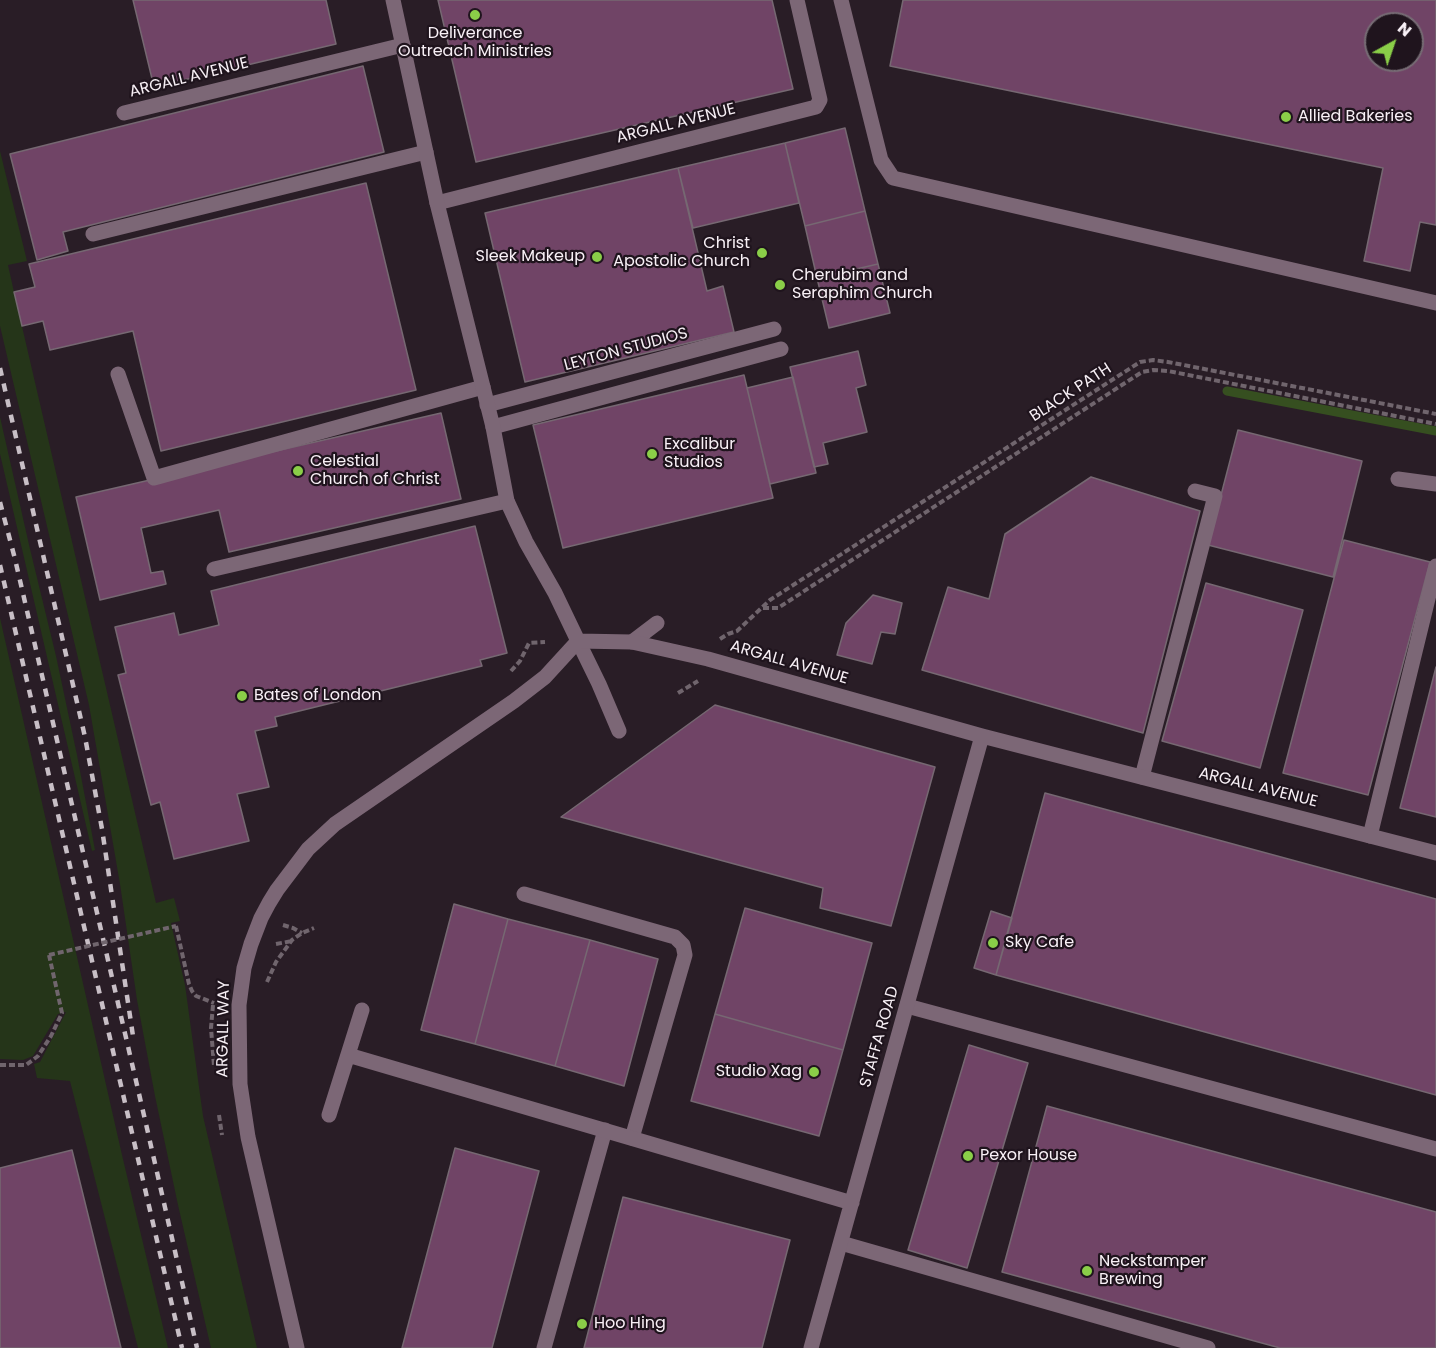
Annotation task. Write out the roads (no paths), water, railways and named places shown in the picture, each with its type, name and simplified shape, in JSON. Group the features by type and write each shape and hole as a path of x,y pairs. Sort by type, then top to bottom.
{"street":[{"path":"393,0 437,203 493,427 507,501 526,542 555,593 619,731"},
{"name":"ARGALL AVENUE","path":"437,203 816,107 820,100 797,0"},
{"path":"841,0 881,160 893,178 1436,303"},
{"name":"ARGALL AVENUE","path":"124,113 403,45"},
{"path":"93,234 426,152"},
{"name":"LEYTON STUDIOS","path":"487,405 774,329"},
{"path":"493,427 781,349"},
{"path":"118,374 154,478 483,387"},
{"path":"1398,479 1436,484"},
{"path":"1142,777 1215,496 1195,491"},
{"path":"214,569 507,501"},
{"path":"1370,836 1436,566"},
{"path":"632,642 657,622"},
{"name":"ARGALL AVENUE","path":"578,641 632,642 708,659 982,736 1436,853"},
{"name":"ARGALL WAY","path":"297,1348 248,1137 240,1084 239,1005 244,968 261,918 277,890 308,849 335,824 514,701 545,677 578,641"},
{"name":"STAFFA ROAD","path":"812,1348 982,736"},
{"path":"524,894 675,937 683,945 685,955 632,1138"},
{"path":"907,1006 1436,1149"},
{"path":"329,1115 362,1010"},
{"path":"348,1056 852,1203"},
{"path":"544,1348 605,1130"},
{"path":"841,1243 1208,1348"}],"waterway":[{"path":"1227,391 1436,431"}],"railway":[{"path":"0,368 85,737 102,829 133,1036"},
{"path":"0,502 197,1348"},
{"path":"0,565 182,1348"}],"place":[{"name":"Deliverance Outreach Ministries","path":"475,15"},
{"name":"Allied Bakeries","path":"1286,117"},
{"name":"Christ Apostolic Church","path":"762,253"},
{"name":"Sleek Makeup","path":"597,257"},
{"name":"Cherubim and Seraphim Church","path":"780,285"},
{"name":"Excalibur Studios","path":"652,454"},
{"name":"Celestial Church of Christ","path":"298,471"},
{"name":"Bates of London","path":"242,696"},
{"name":"Sky Cafe","path":"993,943"},
{"name":"Studio Xag","path":"814,1072"},
{"name":"Pexor House","path":"968,1156"},
{"name":"Neckstamper Brewing","path":"1087,1271"},
{"name":"Hoo Hing","path":"582,1324"}]}
